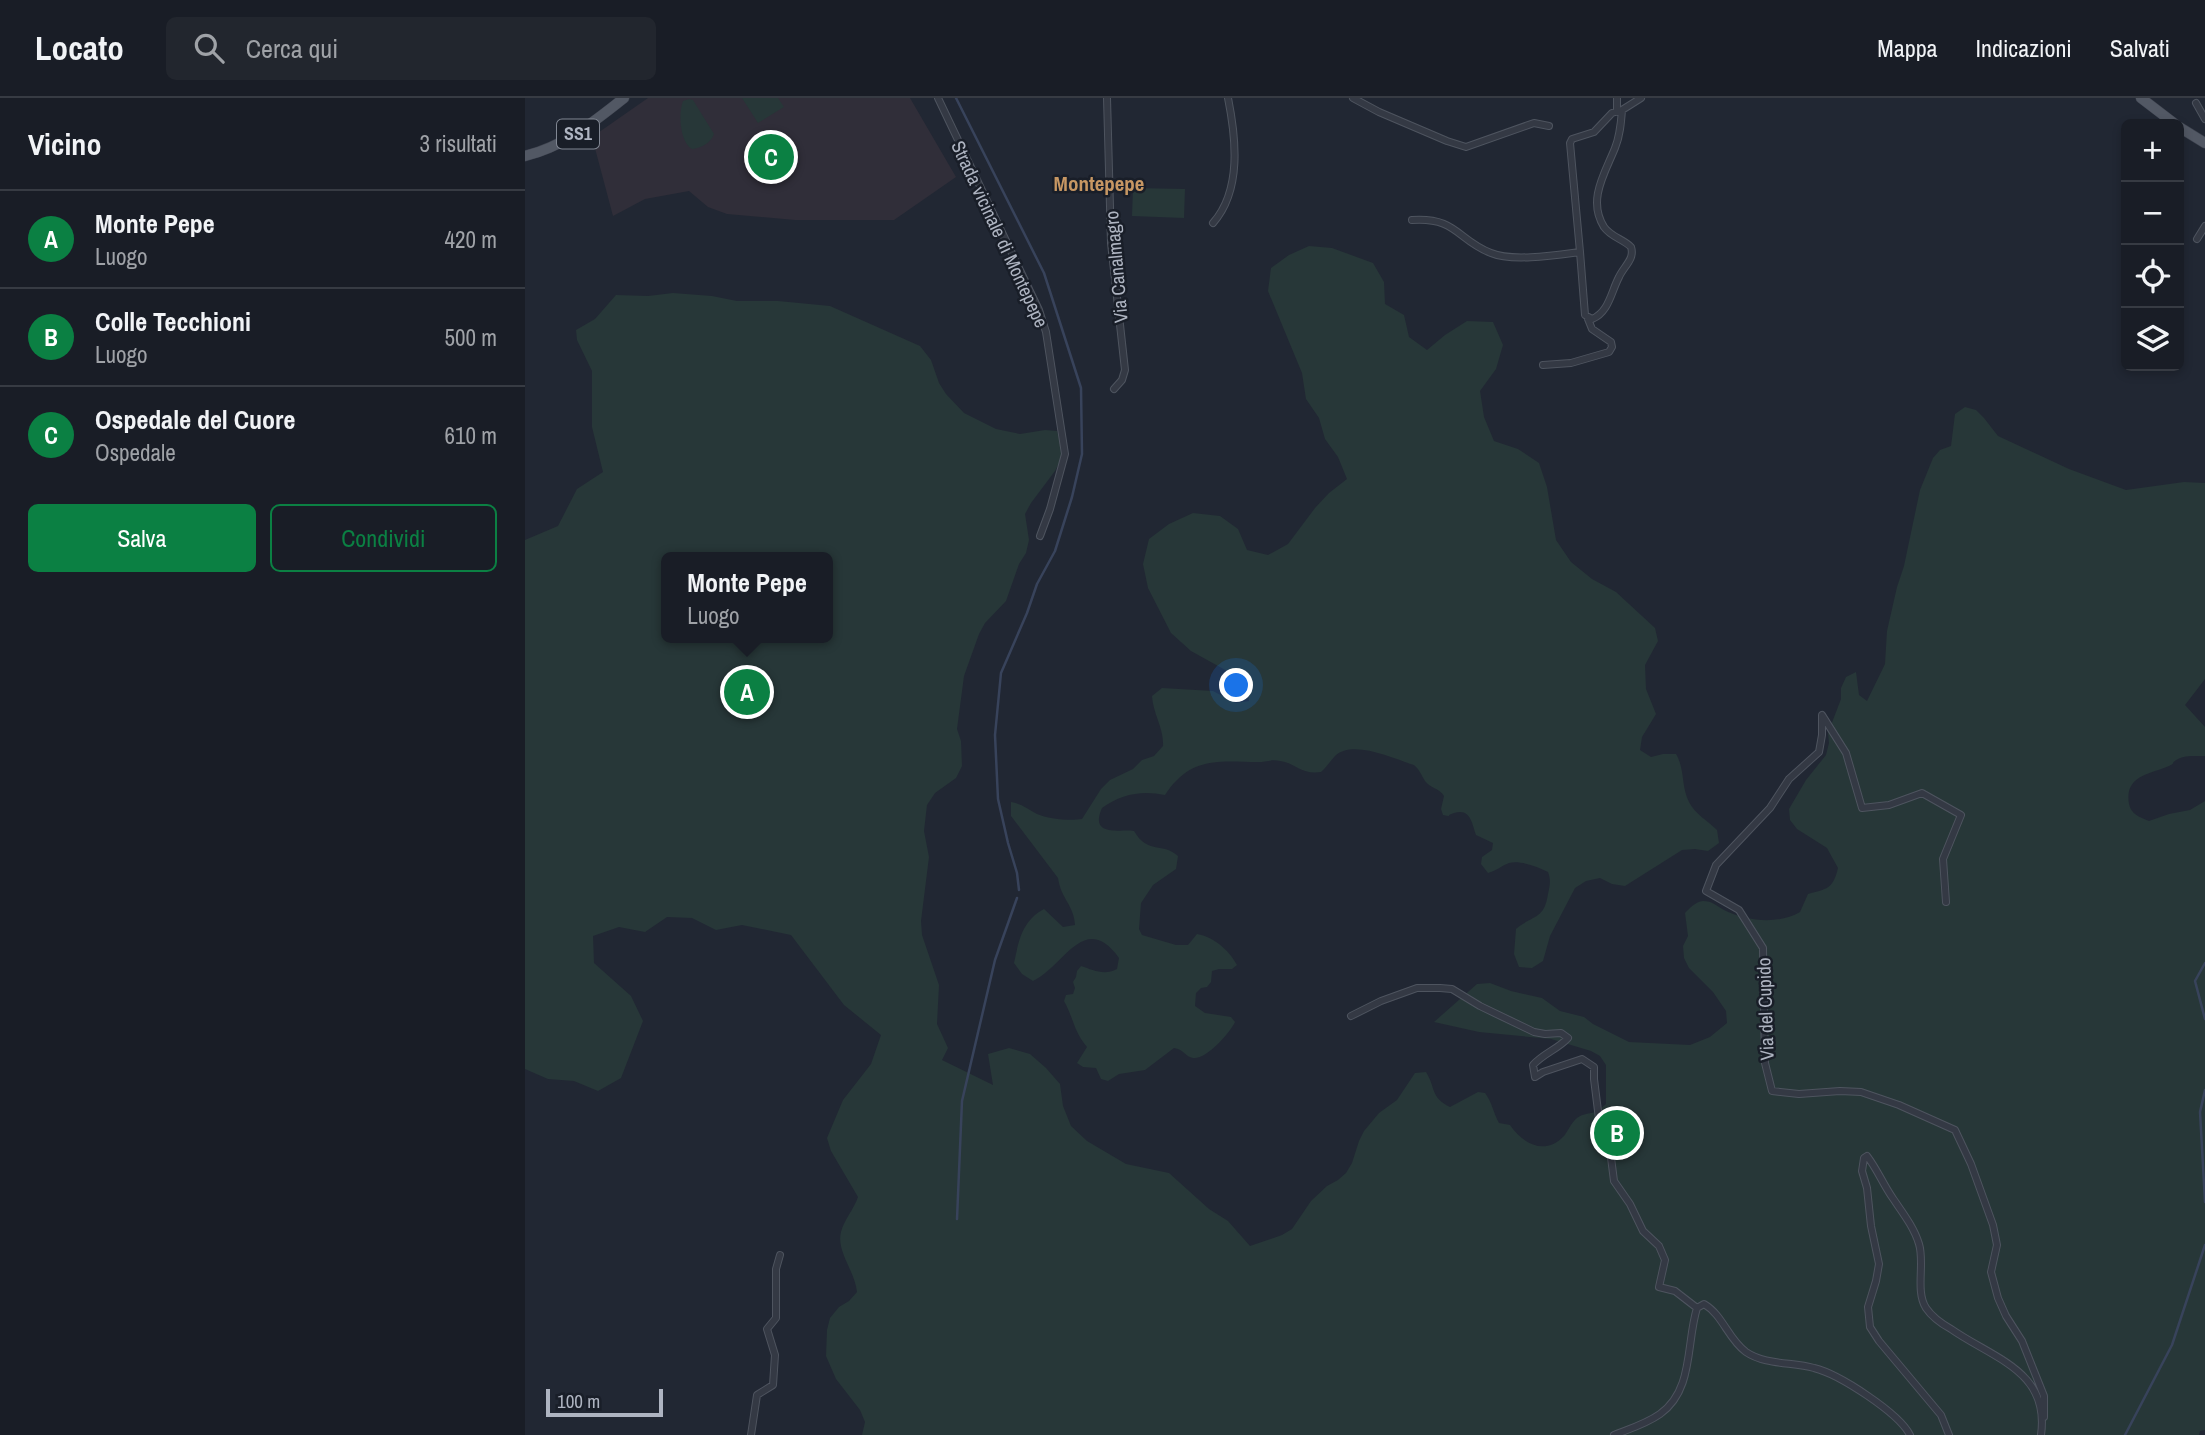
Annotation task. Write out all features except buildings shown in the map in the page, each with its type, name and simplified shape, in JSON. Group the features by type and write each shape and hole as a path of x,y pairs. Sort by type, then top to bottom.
{"main road":[{"name":"SS1","path":"525,156 577,135 624,98"},
{"path":"2142,98 2169,119"},
{"path":"2184,130 2205,143"}],"street":[{"name":"Strada vicinale di Montepepe","path":"938,98 1039,310 1046,332 1065,454 1041,536"},
{"name":"Via Canalmagro","path":"1107,98 1111,243 1125,370 1122,380 1114,389"},
{"path":"1213,223 1226,202 1233,170 1235,141 1228,98"},
{"path":"1353,98 1379,112 1466,147 1534,123 1549,126"},
{"path":"1588,319 1597,317 1604,309 1618,278 1632,256 1631,247 1610,234 1599,213 1600,181 1618,140 1617,98"},
{"path":"1543,365 1570,363 1609,352 1612,346 1611,342 1592,329 1584,310 1570,143 1572,139 1598,129 1612,113 1641,98"},
{"path":"2196,103 2205,119"},
{"path":"1412,220 1441,222 1457,229 1483,249 1502,256 1580,253"},
{"path":"2197,239 2205,226"},
{"name":"Via del Cupido","path":"1946,902 1943,859 1961,815 1922,793 1889,805 1862,808 1846,753 1822,715 1819,752 1789,779 1770,808 1716,865 1706,891 1739,910 1763,948 1765,1063 1772,1091 1799,1094 1861,1092 1899,1105 1955,1130 1972,1164 1993,1225 1997,1245 1991,1272 1998,1298 2022,1341 2044,1396 2043,1416"},
{"path":"1351,1016 1417,988 1453,989 1534,1032 1561,1033 1568,1038 1533,1065 1535,1077 1582,1059 1594,1067 1599,1119 1609,1142 1614,1181 1630,1204 1643,1231 1659,1246 1665,1260 1659,1287 1675,1291 1697,1308"},
{"path":"1949,1435 1941,1415 1870,1327 1868,1307 1879,1264 1862,1171 1862,1163 1867,1156 1919,1243 1923,1300 1926,1308 1940,1322 1965,1339 2013,1366 2032,1387 2042,1406 2041,1435"},
{"path":"751,1435 757,1395 773,1385 775,1354 767,1329 776,1318 776,1269 780,1255"},
{"path":"1697,1308 1704,1304 1714,1310 1744,1351 1757,1358 1815,1368 1833,1375 1887,1410 1905,1426 1910,1435"},
{"path":"1614,1435 1651,1419 1673,1401 1687,1366 1697,1308"}],"shaded area":[{"path":"648,98 910,98 956,177 894,220 795,220 727,214 708,207 689,191 645,199 613,216 592,137"},
{"path":"742,98 778,98 784,107 758,123"},
{"path":"693,100 714,134 711,140 692,149 685,140 680,120 683,101"},
{"path":"1133,188 1185,189 1184,218 1132,216"},
{"path":"1309,246 1332,248 1373,263 1384,282 1385,304 1404,315 1409,337 1427,350 1467,321 1493,322 1503,345 1496,369 1480,391 1484,417 1494,441 1518,449 1539,463 1547,487 1556,540 1571,562 1592,579 1616,592 1655,628 1658,641 1645,665 1646,689 1656,714 1642,737 1640,750 1651,757 1676,754 1689,802 1698,814 1717,830 1719,843 1708,851 1682,850 1625,886 1600,878 1586,881 1575,888 1550,936 1543,961 1532,968 1519,967 1514,954 1516,929 1541,913 1544,908 1550,885 1548,872 1529,864 1514,862 1488,873 1481,864 1482,857 1492,850 1493,843 1476,835 1470,818 1464,813 1443,815 1441,809 1444,796 1427,783 1414,765 1374,752 1352,749 1335,756 1321,772 1308,772 1286,762 1274,760 1205,764 1184,774 1165,795 1132,794 1117,799 1102,808 1099,817 1100,824 1108,830 1134,831 1150,846 1178,856 1176,869 1153,885 1141,903 1139,929 1142,935 1176,945 1188,945 1197,934 1215,941 1225,949 1237,965 1232,969 1212,971 1211,982 1196,993 1195,1006 1205,1013 1231,1017 1235,1022 1223,1039 1204,1055 1193,1058 1174,1048 1145,1070 1119,1074 1108,1081 1101,1079 1096,1068 1083,1067 1077,1063 1087,1047 1064,1001 1066,995 1073,994 1073,982 1081,966 1108,972 1117,969 1119,958 1107,945 1095,939 1085,940 1075,946 1033,981 1022,974 1014,963 1026,925 1044,909 1063,927 1075,925 1058,878 1011,816 1011,802 1047,817 1082,819 1110,780 1133,769 1142,760 1154,756 1163,746 1152,696 1162,688 1213,691 1236,703 1249,701 1247,689 1236,676 1191,651 1171,633 1148,588 1143,564 1149,539 1169,524 1193,513 1220,516 1238,529 1247,550 1268,555 1288,544 1315,508 1347,479 1338,457 1325,439 1319,418 1306,399 1302,373 1268,291 1271,268 1289,255"},
{"path":"673,293 737,301 778,301 830,306 920,346 931,360 946,394 964,413 996,429 1020,434 1057,431 1061,459 1025,514 1029,540 1026,553 1019,564 1006,601 985,623 979,634 964,676 957,729 961,741 962,766 956,778 935,793 927,805 924,831 929,857 921,921 922,935 939,985 937,1024 948,1048 942,1060 993,1085 988,1054 1009,1048 1030,1054 1060,1084 1063,1106 1071,1126 1087,1141 1126,1164 1169,1173 1209,1209 1228,1221 1250,1246 1292,1229 1311,1201 1346,1173 1364,1131 1379,1113 1397,1100 1415,1073 1426,1072 1436,1096 1450,1107 1478,1092 1485,1093 1499,1123 1510,1125 1521,1138 1535,1145 1557,1142 1577,1118 1598,1111 1606,1104 1606,1065 1600,1056 1591,1051 1551,1039 1479,1032 1434,1022 1477,984 1490,983 1542,998 1560,1011 1584,1017 1629,1042 1690,1045 1710,1037 1727,1023 1726,1011 1713,992 1689,968 1684,958 1683,946 1688,936 1685,913 1703,901 1742,917 1782,919 1800,912 1808,894 1825,889 1834,880 1838,868 1827,848 1797,829 1790,820 1789,809 1806,780 1826,755 1828,733 1846,677 1856,672 1859,695 1867,701 1885,664 1887,631 1920,490 1933,458 1940,450 1951,446 1955,414 1965,407 1976,410 1998,436 2069,469 2126,490 2184,482 2205,483 2205,679 2185,705 2205,727 2205,756 2181,758 2169,766 2140,777 2131,787 2129,804 2134,813 2149,821 2190,810 2205,801 2205,1430 2200,1431 2199,1435 862,1435 865,1422 860,1410 836,1379 826,1356 830,1318 857,1292 840,1239 842,1228 858,1197 831,1151 827,1138 843,1100 871,1064 881,1035 844,1005 791,935 742,925 716,930 692,918 667,917 645,932 619,927 593,936 594,963 631,996 643,1021 621,1078 598,1091 574,1081 548,1079 525,1069 525,540 558,526 577,489 603,472 592,427 592,371 577,340 576,330 595,319 616,295 648,296"}],"waterway":[{"path":"956,98 1044,273 1081,388 1082,454 1072,497 1055,551 1037,584 1001,673 995,735 998,799 1019,890"},
{"path":"957,1219 962,1101 995,960 1017,898"},
{"path":"2205,963 2195,981 2205,1019"},
{"path":"2205,1090 2200,1112 2205,1202"},
{"path":"2125,1435 2172,1345 2205,1245"}],"place":[{"name":"Ospedale del Cuore","path":"771,157"},
{"name":"Monte Pepe","path":"747,692"},
{"name":"Colle Tecchioni","path":"1617,1133"}],"district":[{"name":"Montepepe","path":"1099,184"}]}
